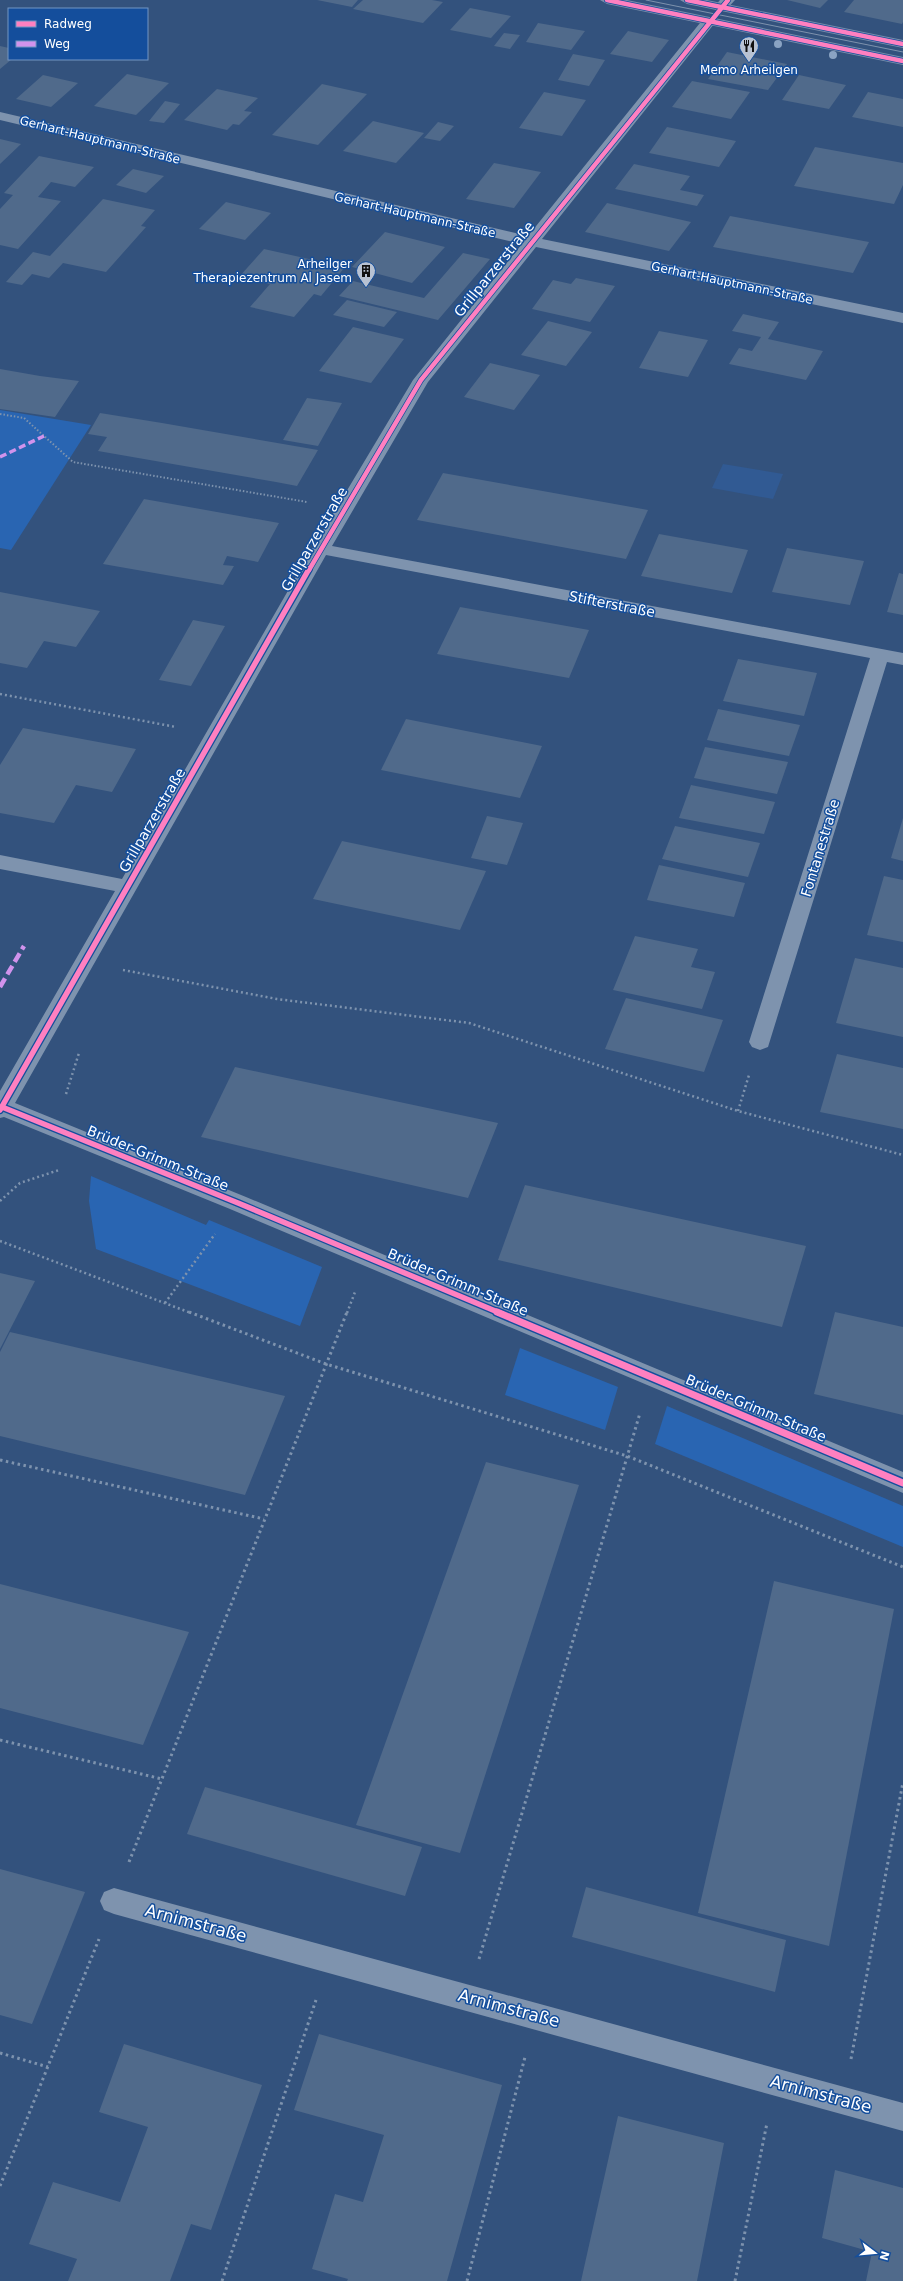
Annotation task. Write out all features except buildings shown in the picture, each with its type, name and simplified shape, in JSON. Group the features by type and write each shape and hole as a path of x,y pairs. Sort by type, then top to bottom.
{"street":[{"path":"607,0 903,61"},
{"path":"687,0 725,4 903,44"},
{"path":"709,21 725,4"},
{"name":"Grillparzerstraße","path":"1,1109 86,963 321,549 421,380 709,21"},
{"name":"Gerhart-Hauptmann-Straße","path":"0,116 532,242 903,318"},
{"name":"Stifterstraße","path":"321,549 903,659"},
{"name":"Fontanestraße","path":"760,1042 880,655"},
{"path":"0,862 128,887"},
{"name":"Brüder-Grimm-Straße","path":"1,1109 368,1258 903,1483"},
{"name":"Arnimstraße","path":"114,1900 903,2117"}],"path":[{"path":"0,414 24,418 73,462 345,509"},
{"path":"0,694 215,734"},
{"path":"86,963 277,998 469,1023 738,1111 903,1155"},
{"path":"165,1303 217,1232"},
{"path":"0,1241 326,1364 627,1456 903,1567"},
{"path":"0,2186 368,1258"},
{"path":"468,1997 651,1376"},
{"path":"0,1460 264,1519"},
{"path":"0,1740 162,1779"},
{"path":"844,2101 903,1782"},
{"path":"222,2281 330,1959"},
{"path":"466,2281 535,2016"},
{"path":"0,2053 48,2067"},
{"path":"734,2281 775,2082"}],"shaded area":[{"path":"0,410 91,425 11,550 0,548"},
{"path":"723,464 783,474 773,499 712,488"},
{"path":"91,1176 206,1225 209,1220 322,1267 300,1326 96,1249 89,1201"},
{"path":"520,1348 618,1387 605,1430 505,1395"},
{"path":"667,1406 903,1506 903,1547 655,1444"}],"tram line":[{"path":"607,0 903,61"},
{"path":"646,0 903,52"}],"marked path":[{"path":"0,457 44,436"},
{"path":"0,987 24,946"}],"cycle path":[{"path":"607,0 903,61"},
{"path":"687,0 903,44"},
{"path":"0,1110 321,549 421,380 728,0"},
{"path":"2,1107 238,1203 903,1483"}],"place":[{"name":"Memo Arheilgen","path":"749,63"},
{"name":"Arheilger Therapiezentrum Al Jasem","path":"366,288"}]}
